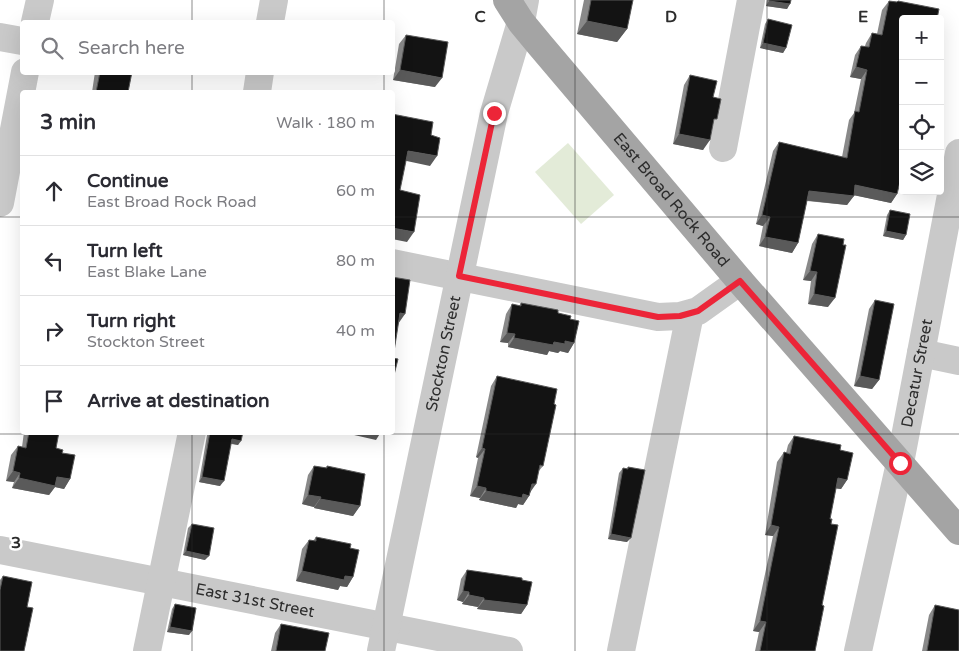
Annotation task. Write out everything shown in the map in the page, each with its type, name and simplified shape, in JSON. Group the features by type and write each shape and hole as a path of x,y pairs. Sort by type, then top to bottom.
{"main road":[{"name":"East Broad Rock Road","path":"517,7 740,281 959,532"}],"street":[{"path":"35,20 40,0"},
{"path":"270,20 274,0"},
{"path":"723,148 750,0"},
{"name":"Stockton Street","path":"384,639 517,7"},
{"path":"0,37 20,41"},
{"path":"22,90 25,75"},
{"path":"257,90 260,75"},
{"path":"6,193 20,104"},
{"name":"Decatur Street","path":"858,651 900,463 959,153"},
{"path":"395,264 658,317 680,316 698,311 740,281"},
{"path":"621,651 690,314"},
{"path":"921,353 959,361"},
{"path":"147,651 191,435"},
{"name":"East 31st Street","path":"0,550 162,583 384,639 509,651"}],"green space":[{"path":"568,143 614,195 581,224 535,172"}],"building":[{"path":"591,0 633,0 627,29 587,21"},
{"path":"769,0 791,0 790,4"},
{"path":"889,1 939,9 938,15 899,15 899,186 897,194 855,185 854,196 809,191 798,243 765,237 770,217 762,215 779,142 847,158 855,111 859,112 867,70 856,67 861,46 869,47 872,33 882,35"},
{"path":"768,19 792,25 786,48 763,43"},
{"path":"406,35 448,42 442,78 400,70"},
{"path":"99,75 131,75 128,90 96,90"},
{"path":"690,75 717,81 713,97 721,99 717,119 714,119 710,140 679,134"},
{"path":"395,115 433,122 431,135 440,138 437,156 408,151 400,190 420,195 414,232 395,229"},
{"path":"890,210 910,214 906,235 886,231"},
{"path":"818,234 844,239 843,245 846,245 835,298 814,294 817,272 810,271"},
{"path":"395,278 410,280 405,314 400,313 395,345"},
{"path":"875,300 894,304 879,380 860,376"},
{"path":"521,303 558,310 558,313 571,316 570,319 579,321 574,343 565,341 565,344 554,342 553,345 514,338 515,334 507,333 512,304 521,306"},
{"path":"395,358 398,359 395,371"},
{"path":"497,376 557,389 554,404 556,405 543,466 540,465 536,484 532,484 529,496 523,494 522,498 486,491 486,488 477,486 485,449 482,448"},
{"path":"28,435 58,435 56,448 63,450 62,453 75,455 70,479 57,477 55,486 19,478 20,473 13,471 18,446 26,448"},
{"path":"209,435 242,435 241,441 232,439 224,481 202,477"},
{"path":"794,436 841,445 840,450 853,453 847,480 838,478 830,519 832,519 831,524 838,525 815,651 760,651 766,622 760,621 779,527 771,525 784,452 790,454"},
{"path":"314,466 327,468 327,466 365,474 360,506 308,495"},
{"path":"628,467 645,470 631,538 611,534 623,468 628,469"},
{"path":"192,524 214,528 209,556 186,551"},
{"path":"316,537 351,544 350,548 359,550 353,577 345,576 344,580 302,571 309,540 316,541"},
{"path":"467,570 522,578 522,580 532,582 527,605 484,600 484,598 469,595 469,592 463,591"},
{"path":"3,576 32,582 27,607 33,608 24,651 0,651 0,590"},
{"path":"175,604 196,608 192,631 170,627"},
{"path":"935,605 959,610 959,651 927,651"},
{"path":"281,624 329,633 325,651 276,651"}],"route":[{"path":"494,113 459,276 658,317 680,316 698,311 740,281 900,463"}]}
